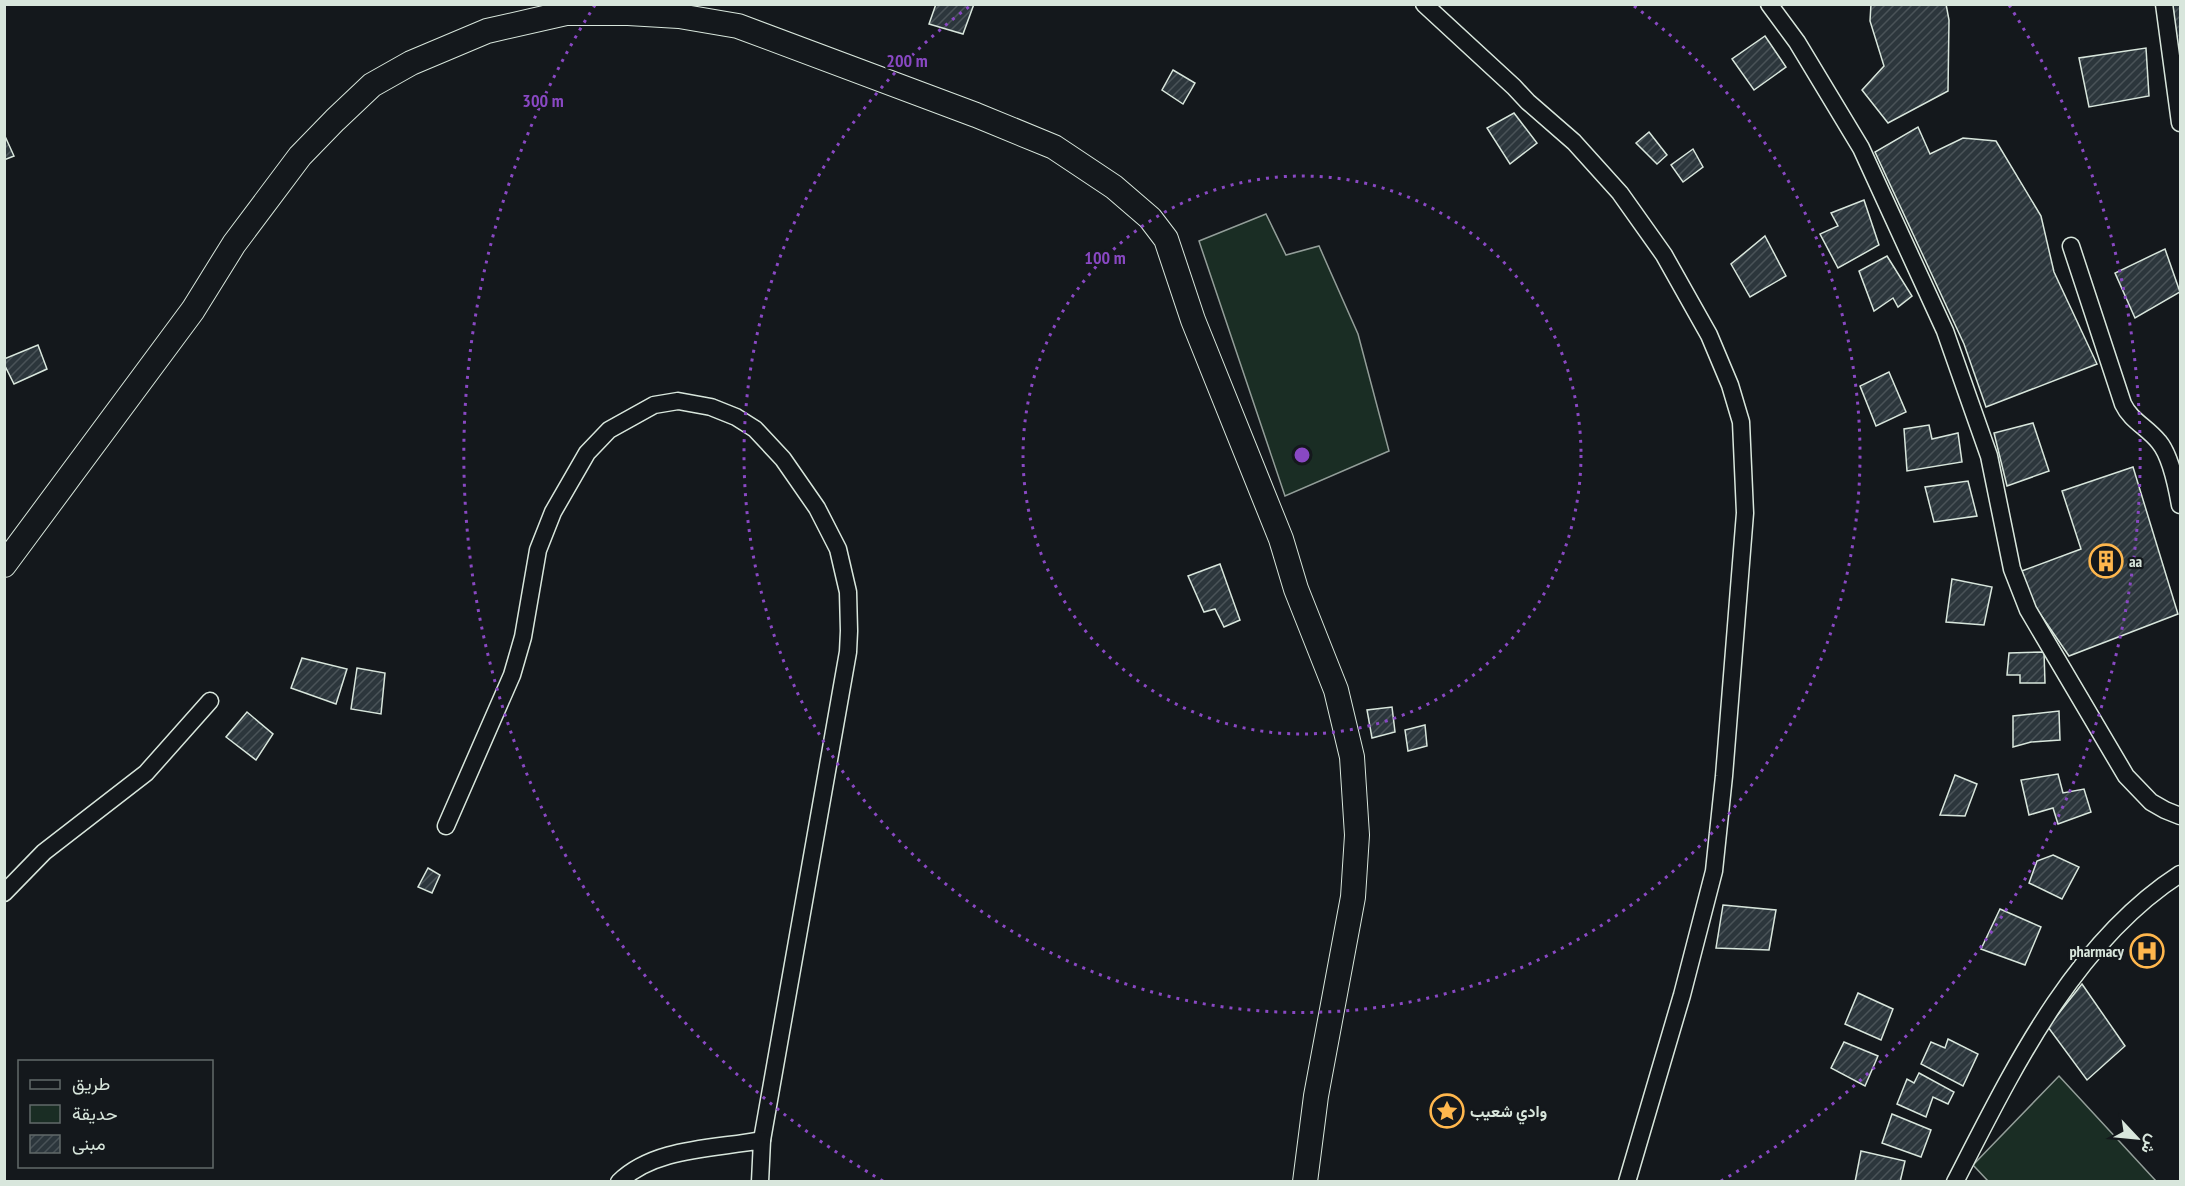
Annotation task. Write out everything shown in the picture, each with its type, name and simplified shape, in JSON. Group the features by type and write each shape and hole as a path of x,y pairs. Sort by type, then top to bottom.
{"main road":[{"path":"4,565 193,310 240,236 300,156 372,86 411,63 487,31 566,13 679,16 738,26 976,115 1054,147 1114,187 1150,218 1166,239 1192,320 1281,539 1296,589 1336,690 1352,757 1357,835 1353,897 1316,1096 1305,1182"}],"street":[{"path":"1424,4 1528,102 1575,142 1620,194 1664,255 1709,335 1730,385 1741,422 1745,513 1714,871 1682,995 1627,1182"},
{"path":"1769,4 1797,42 1861,148 1945,331 1989,456 2012,569 2028,609 2126,776 2151,802 2181,816"},
{"path":"2164,4 2181,123"},
{"path":"2072,246 2123,404 2127,413 2158,442 2165,452 2181,505"},
{"path":"446,826 512,675 523,636 538,550 553,512 587,453 609,430 654,405 678,401 711,407 736,417 755,429 783,459 818,508 828,527 843,571 849,612 848,652 762,1140 760,1182"},
{"path":"4,893 44,852 146,773 210,701"},
{"path":"1955,1182 2010,1075 2077,971 2140,903 2181,874"},
{"path":"619,1182 637,1167 655,1160 762,1140"}],"green space":[{"path":"1266,214 1286,255 1319,246 1358,334 1389,451 1285,496 1199,241"},
{"path":"2059,1076 2156,1181 1988,1181 1973,1165"}],"building":[{"path":"936,4 974,4 963,34 929,24"},
{"path":"1871,4 1946,4 1949,20 1948,91 1888,123 1862,90 1884,66 1870,21"},
{"path":"2173,4 2180,4 2180,75 2176,49"},
{"path":"1765,36 1786,67 1754,90 1732,59"},
{"path":"2146,48 2149,96 2089,107 2079,58"},
{"path":"1173,70 1195,83 1183,104 1162,90"},
{"path":"1514,113 1537,143 1510,164 1487,128"},
{"path":"1918,127 1930,154 1963,138 1996,141 2041,216 2054,272 2097,364 1986,407 1964,344 1875,152"},
{"path":"1649,132 1667,155 1657,164 1636,143"},
{"path":"4,134 14,156 4,160"},
{"path":"1693,149 1703,167 1683,182 1671,165"},
{"path":"1864,200 1879,245 1838,268 1820,234 1838,226 1831,213"},
{"path":"1765,236 1786,276 1750,297 1731,264"},
{"path":"2165,249 2180,292 2135,318 2115,273"},
{"path":"1887,256 1912,296 1898,307 1893,298 1874,311 1859,271"},
{"path":"38,345 47,369 14,384 4,364 4,359"},
{"path":"1889,372 1906,412 1876,426 1860,386"},
{"path":"2033,423 2049,471 2007,486 1994,433"},
{"path":"1929,425 1932,439 1958,433 1962,462 1907,471 1904,429"},
{"name":"aa","path":"2133,467 2178,614 2069,656 2032,602 2019,572 2081,549 2062,491"},
{"path":"1968,481 1977,516 1934,522 1925,487"},
{"path":"1220,564 1240,620 1224,627 1215,609 1204,612 1188,576"},
{"path":"1952,579 1992,587 1984,625 1946,622"},
{"path":"2044,652 2045,683 2020,683 2020,675 2007,675 2009,653"},
{"path":"302,658 347,669 336,704 291,688"},
{"path":"357,668 385,673 381,714 351,709"},
{"path":"1392,707 1395,732 1372,738 1367,710"},
{"path":"2059,711 2060,740 2031,742 2013,747 2013,716"},
{"path":"247,712 273,734 256,760 226,737"},
{"path":"1425,725 1427,746 1408,751 1405,730"},
{"path":"2058,774 2063,793 2084,789 2091,812 2058,824 2053,808 2029,815 2021,780"},
{"path":"1955,775 1977,784 1965,816 1940,815"},
{"path":"2053,855 2079,867 2062,899 2029,883 2037,861"},
{"path":"428,868 440,875 432,893 418,887"},
{"path":"1723,905 1776,910 1769,950 1716,948"},
{"path":"2000,909 2041,927 2025,965 1981,949"},
{"path":"2082,984 2125,1046 2087,1080 2048,1027"},
{"path":"1858,993 1893,1009 1881,1040 1845,1024"},
{"path":"1948,1039 1978,1054 1963,1086 1921,1064 1931,1042 1945,1048"},
{"path":"1844,1042 1878,1056 1865,1086 1831,1068"},
{"path":"1919,1073 1954,1092 1948,1104 1933,1097 1926,1117 1897,1104 1907,1079 1914,1083"},
{"path":"1892,1114 1931,1130 1921,1157 1882,1143"},
{"path":"1861,1151 1905,1161 1900,1182 1855,1182"}],"place":[{"name":"aa","path":"2106,561"},
{"name":"pharmacy","path":"2147,951"},
{"name":"وادي شعيب","path":"1447,1111"}]}
